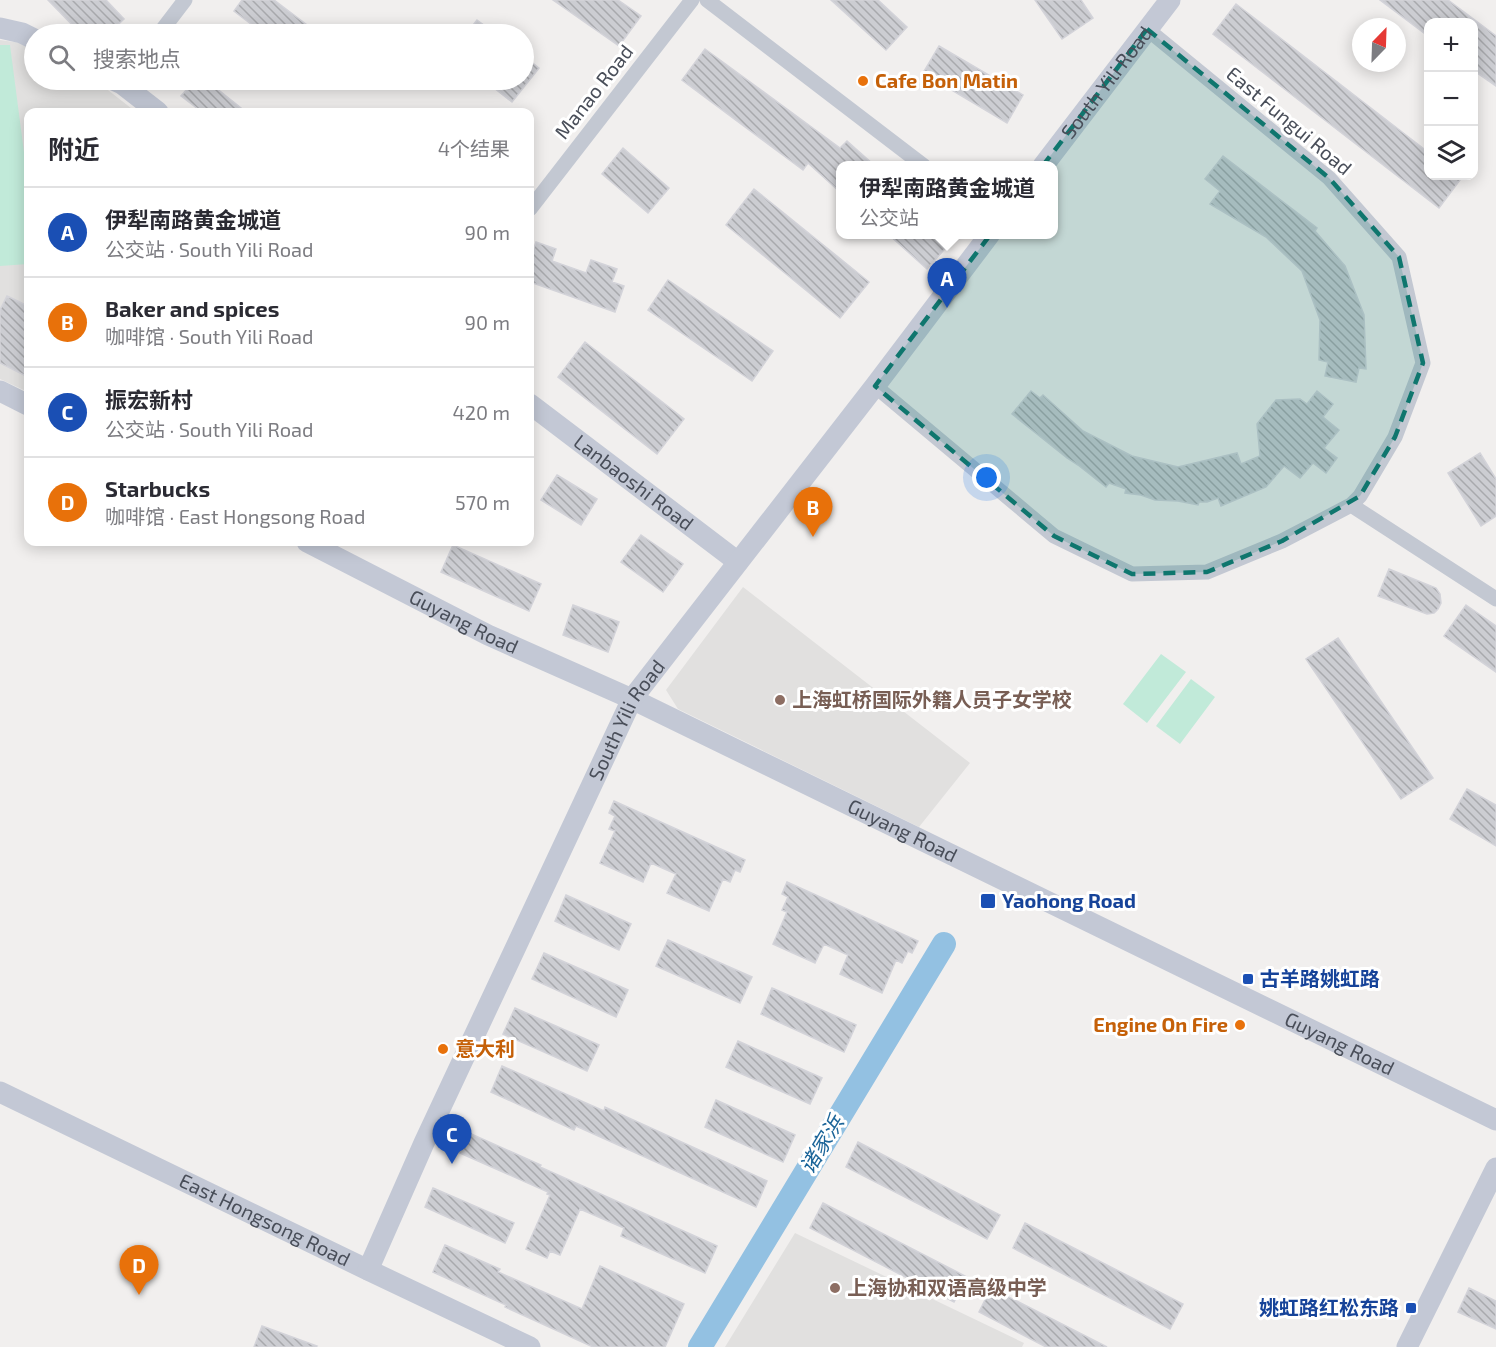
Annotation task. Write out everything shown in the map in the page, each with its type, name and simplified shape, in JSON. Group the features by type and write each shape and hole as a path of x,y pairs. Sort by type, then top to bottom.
{"street":[{"path":"167,24 185,0"},
{"name":"Manao Road","path":"534,204 692,0"},
{"path":"707,0 919,161"},
{"name":"South Yili Road","path":"1046,161 1170,0"},
{"path":"0,28 24,34"},
{"name":"East Fungui Road","path":"875,386 1054,536 1132,574 1207,572 1282,542 1351,505 1360,496 1395,436 1423,363 1399,257 1329,178 1147,29"},
{"path":"131,90 153,108"},
{"name":"South Yili Road","path":"368,1270 424,1143 632,699 986,239"},
{"path":"0,391 24,403"},
{"name":"Lanbaoshi Road","path":"534,407 738,562"},
{"path":"1351,505 1496,599"},
{"name":"Guyang Road","path":"315,546 488,634 632,699 1496,1120"},
{"name":"East Hongsong Road","path":"0,1092 530,1347"},
{"path":"1407,1347 1496,1168"}],"highlighted area":[{"path":"1147,29 1329,178 1399,257 1423,363 1395,437 1360,496 1282,541 1207,572 1132,574 1054,536 875,386"}],"shaded area":[{"path":"0,40 24,45 24,90 108,90 131,108 24,108 24,390 0,379"},
{"name":"上海虹桥国际外籍人员子女学校","path":"743,587 970,763 919,827 678,709 666,690"},
{"name":"上海协和双语高级中学","path":"795,1233 1024,1343 1022,1347 725,1347"}],"green space":[{"path":"0,45 10,45 24,152 24,264 0,266"},
{"path":"1161,654 1186,672 1147,723 1123,704"},
{"path":"1191,679 1215,697 1180,744 1156,726"}],"building":[{"path":"48,0 106,0 124,19 119,24 71,24"},
{"path":"242,0 274,0 306,24 251,24 234,11"},
{"path":"553,0 618,0 641,16 619,46"},
{"path":"831,0 878,0 907,27 886,50"},
{"path":"1035,0 1081,0 1093,18 1062,39"},
{"path":"1380,0 1448,0 1472,18 1424,18 1424,33"},
{"path":"1236,4 1424,149 1424,180 1460,180 1439,208 1213,34"},
{"path":"1478,22 1496,36 1496,86 1478,73"},
{"path":"939,46 1023,95 1007,123 923,73"},
{"path":"705,49 840,148 847,141 870,161 836,161 836,188 808,163 803,170 682,80"},
{"path":"534,64 539,68 534,74"},
{"path":"186,90 218,90 241,108 197,108 181,96"},
{"path":"497,90 522,90 512,102"},
{"path":"623,148 669,188 648,213 602,174"},
{"path":"1223,156 1317,228 1315,231 1345,266 1364,315 1366,369 1359,368 1356,382 1325,376 1328,362 1319,360 1320,320 1302,271 1266,237 1210,204 1220,191 1205,179"},
{"path":"754,189 869,282 840,318 726,225"},
{"path":"894,239 954,239 927,269"},
{"path":"536,242 556,249 552,261 586,273 591,260 617,269 612,282 624,286 615,312 534,283"},
{"path":"668,280 773,351 752,381 648,310"},
{"path":"7,296 24,304 24,375 0,363 0,310"},
{"path":"585,342 684,419 657,454 558,377"},
{"path":"1031,391 1040,398 1043,395 1083,431 1132,456 1178,467 1237,453 1241,464 1260,456 1257,424 1276,400 1300,399 1307,404 1317,391 1333,404 1323,417 1339,430 1324,448 1337,458 1326,473 1313,463 1300,478 1284,466 1266,487 1221,506 1218,498 1199,502 1198,505 1155,500 1125,493 1126,489 1109,483 1106,487 1012,414"},
{"path":"1480,453 1496,479 1496,516 1481,526 1448,473"},
{"path":"557,475 597,499 581,525 541,500"},
{"path":"641,535 683,564 663,592 621,562"},
{"path":"453,546 455,546 541,584 529,611 441,572"},
{"path":"1389,569 1436,588 1440,594 1441,603 1438,609 1434,613 1427,614 1378,596"},
{"path":"573,605 619,622 608,652 563,635"},
{"path":"1466,605 1496,626 1496,672 1444,636"},
{"path":"1338,638 1433,778 1401,799 1306,659"},
{"path":"1467,789 1496,805 1496,846 1450,819"},
{"path":"614,801 745,860 740,872 735,870 730,882 723,879 709,911 667,893 676,874 651,863 643,882 600,863 615,831 609,829 615,816 609,813"},
{"path":"787,882 918,941 912,953 908,951 902,963 896,960 882,993 840,974 848,955 824,944 815,963 773,944 787,912 782,910 788,897 782,894"},
{"path":"566,895 631,924 619,950 555,921"},
{"path":"668,940 752,977 740,1003 656,966"},
{"path":"544,953 628,990 616,1017 532,979"},
{"path":"772,988 856,1025 844,1052 761,1014"},
{"path":"515,1008 599,1045 587,1071 503,1034"},
{"path":"738,1041 822,1078 810,1104 726,1067"},
{"path":"502,1066 604,1111 605,1107 767,1181 756,1207 576,1126 574,1130 491,1092"},
{"path":"716,1100 795,1135 783,1162 705,1127"},
{"path":"460,1129 717,1246 705,1273 621,1236 624,1228 580,1209 560,1255 550,1251 547,1258 526,1249 550,1195 547,1194 548,1192 451,1149"},
{"path":"858,1142 1000,1215 987,1239 846,1167"},
{"path":"433,1188 514,1223 505,1243 425,1207"},
{"path":"823,1203 967,1277 954,1302 810,1228"},
{"path":"1025,1223 1183,1304 1170,1329 1013,1248"},
{"path":"445,1245 500,1269 498,1272 582,1309 600,1266 684,1304 665,1347 593,1347 433,1272"},
{"path":"991,1288 1107,1347 1046,1347 979,1312"},
{"path":"1469,1288 1496,1301 1496,1329 1458,1312"},
{"path":"262,1326 317,1346 254,1347"}],"waterway":[{"name":"诸家浜","path":"700,1347 944,944"}],"place":[{"name":"Cafe Bon Matin","path":"863,81"},
{"name":"伊犁南路黄金城道","path":"947,308"},
{"name":"Baker and spices","path":"813,537"},
{"name":"上海虹桥国际外籍人员子女学校","path":"780,700"},
{"name":"Yaohong Road","path":"988,901"},
{"name":"古羊路姚虹路","path":"1248,979"},
{"name":"Engine On Fire","path":"1240,1025"},
{"name":"意大利","path":"443,1049"},
{"name":"振宏新村","path":"452,1164"},
{"name":"上海协和双语高级中学","path":"835,1288"},
{"name":"Starbucks","path":"139,1295"},
{"name":"姚虹路红松东路","path":"1411,1308"}]}
